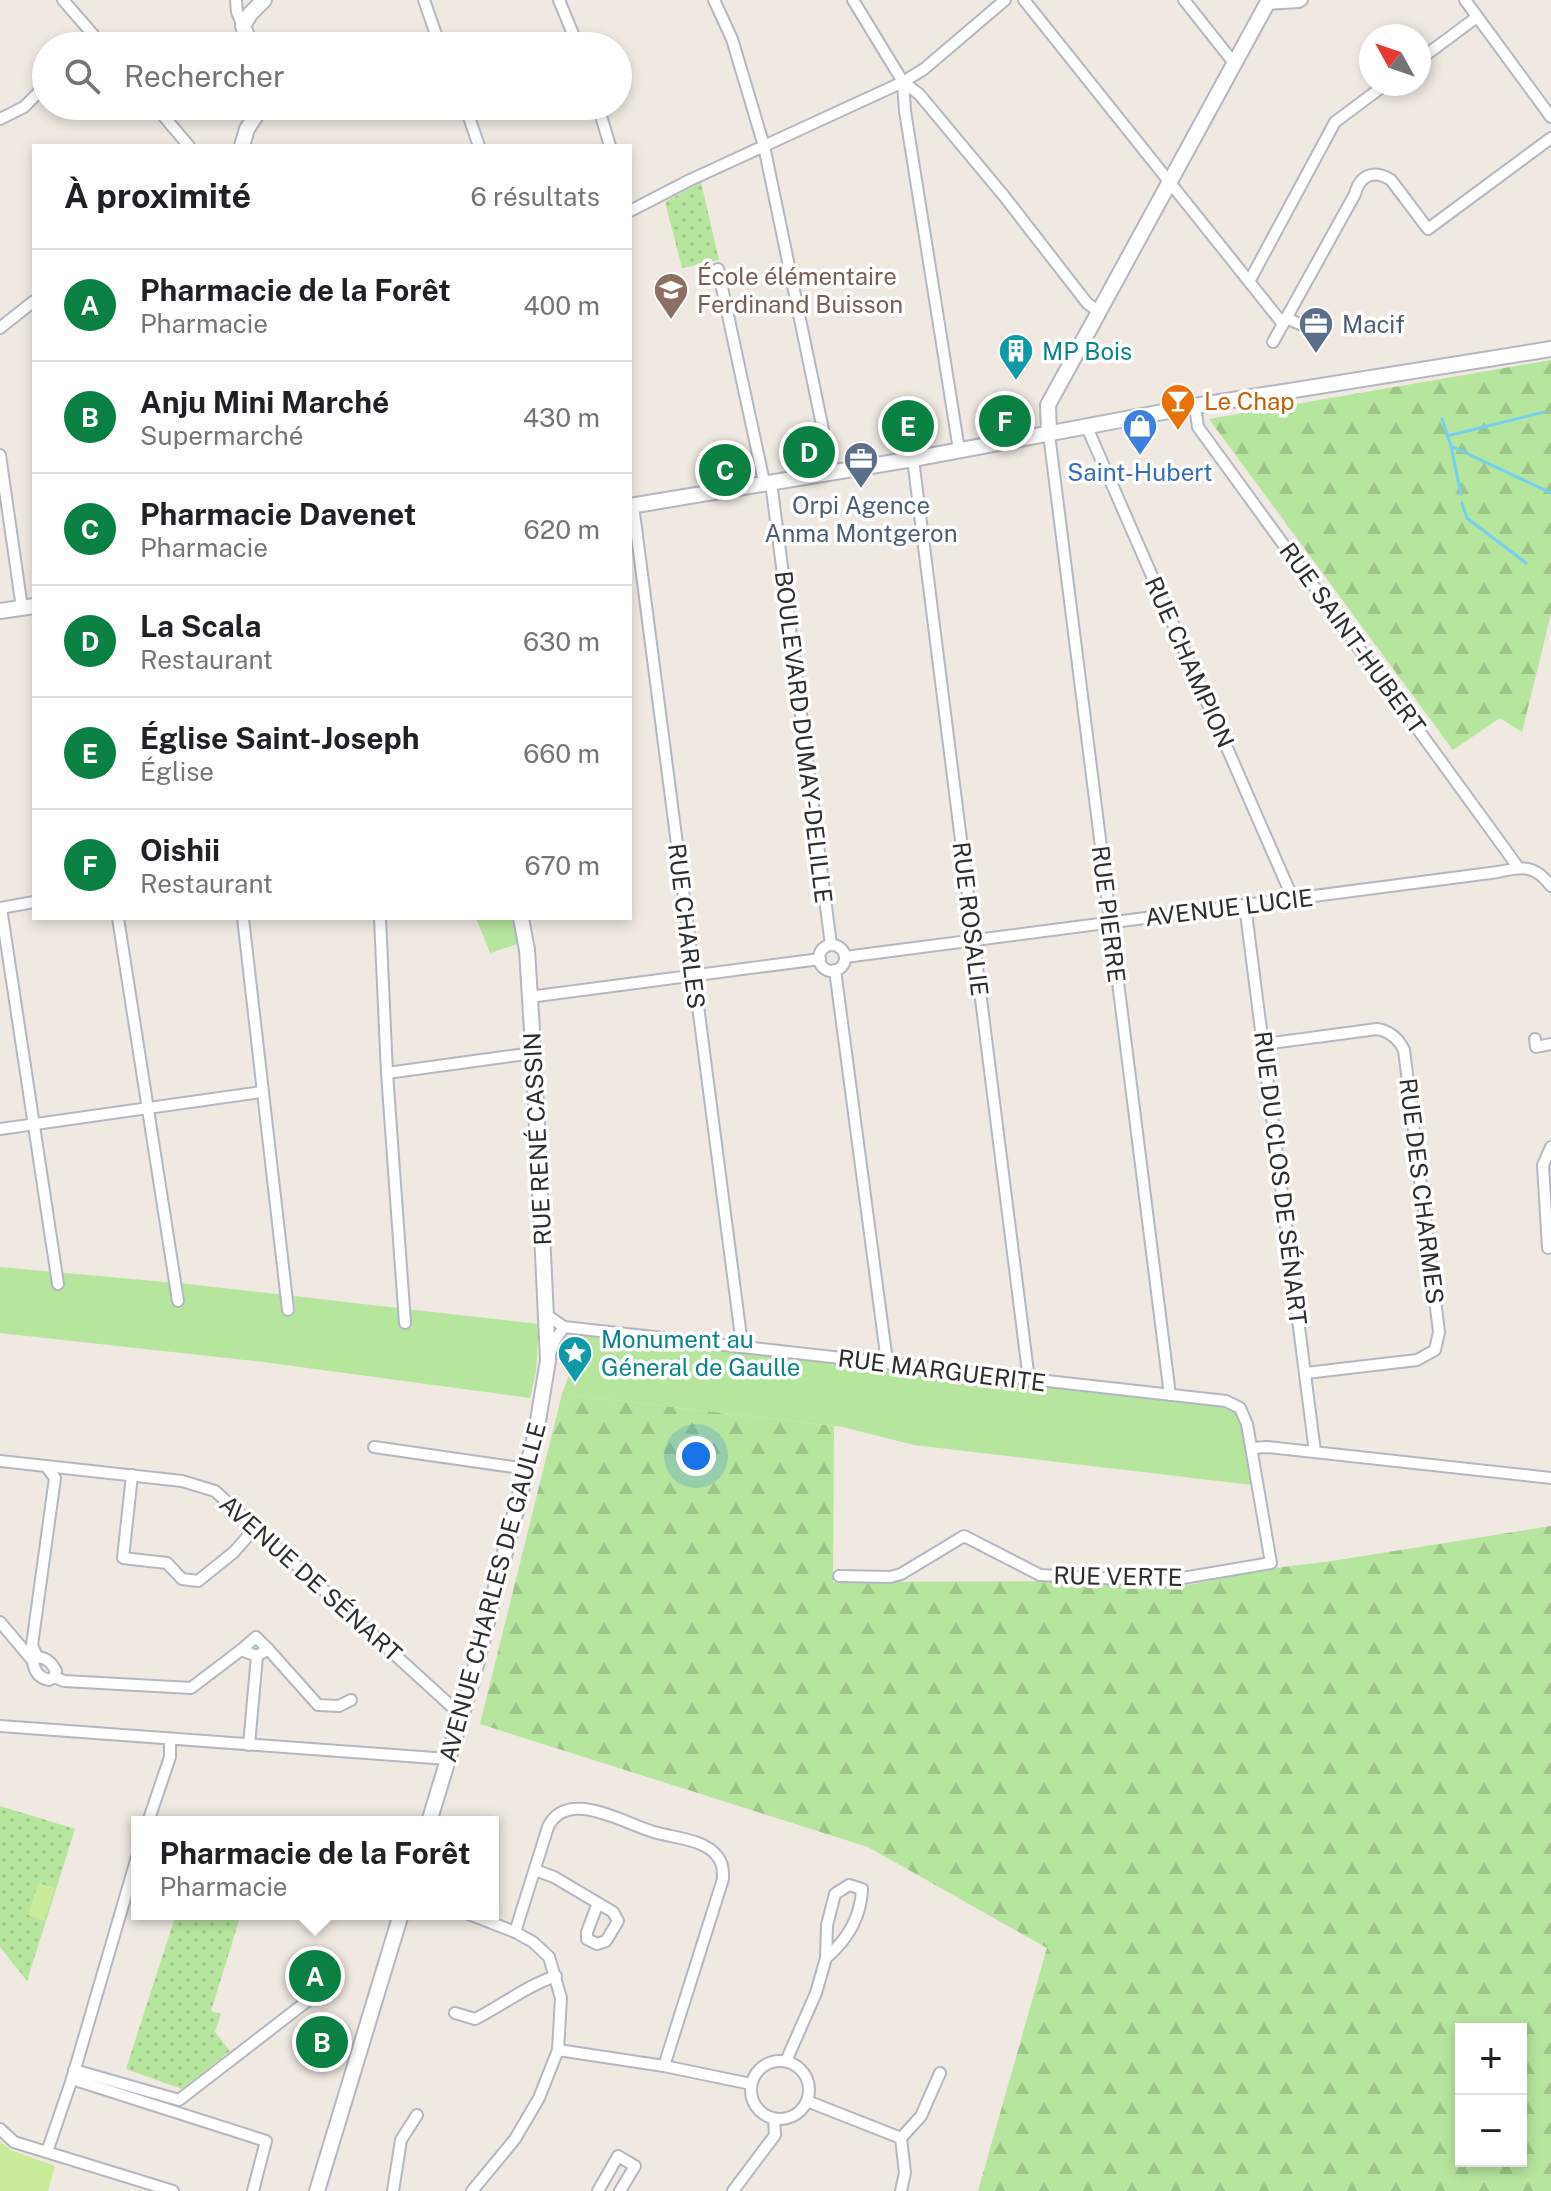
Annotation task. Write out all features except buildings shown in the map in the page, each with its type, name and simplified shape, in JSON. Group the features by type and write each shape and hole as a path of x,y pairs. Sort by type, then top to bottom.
{"main road":[{"path":"245,32 243,26 264,0"},
{"path":"1049,434 1048,405 1268,2"},
{"path":"243,144 253,120"},
{"path":"632,506 913,459 1195,406 1551,349"},
{"path":"0,611 28,607"},
{"name":"RUE RENÉ CASSIN","path":"521,920 527,950 548,1360"},
{"name":"AVENUE CHARLES DE GAULLE","path":"431,1816 527,1469 548,1360"},
{"path":"317,2191 399,1920"}],"street":[{"path":"63,0 90,32"},
{"path":"236,0 243,26"},
{"path":"424,0 435,32"},
{"path":"559,0 572,32"},
{"path":"714,0 732,39 764,146 832,473"},
{"path":"853,0 903,82 919,94 1087,303 1099,312"},
{"path":"632,210 903,82 924,69 1005,0"},
{"path":"1024,0 1284,321 1309,328 1313,333"},
{"path":"1184,0 1234,63"},
{"path":"1268,2 1302,0"},
{"path":"1465,0 1551,117"},
{"path":"1431,51 1477,17"},
{"path":"903,82 959,450"},
{"path":"1250,280 1335,122 1370,96"},
{"path":"0,119 24,107 32,99"},
{"path":"167,120 187,144"},
{"path":"470,120 478,144"},
{"path":"602,120 609,144"},
{"path":"1273,342 1364,177 1383,175 1391,180 1428,229 1551,138"},
{"name":"BOULEVARD DUMAY-DELILLE","path":"718,269 767,482 831,945"},
{"path":"0,328 32,303"},
{"name":"RUE SAINT-HUBERT","path":"1195,406 1198,427 1518,867"},
{"name":"RUE CHAMPION","path":"1086,425 1293,899"},
{"name":"RUE PIERRE","path":"1049,434 1170,1395"},
{"path":"0,455 28,607"},
{"name":"RUE ROSALIE","path":"913,459 1029,1380"},
{"name":"RUE CHARLES","path":"632,506 740,1347"},
{"path":"1518,867 1541,872 1551,886"},
{"name":"AVENUE LUCIE","path":"845,957 1518,867"},
{"path":"32,902 0,908 58,1284"},
{"name":"RUE DU CLOS DE SÉNART","path":"1245,905 1315,1452"},
{"path":"118,920 178,1301"},
{"path":"243,920 288,1310"},
{"path":"380,920 387,1073 405,1323"},
{"path":"831,945 842,949 845,957 843,964 835,970 824,967 820,959 823,949 831,945"},
{"path":"529,997 820,959"},
{"path":"835,970 885,1362"},
{"name":"RUE DES CHARMES","path":"1264,1044 1377,1029 1387,1031 1404,1050 1439,1332 1435,1350 1417,1360 1306,1373"},
{"path":"1535,1039 1536,1047 1551,1044"},
{"path":"387,1073 533,1053"},
{"path":"0,1129 261,1092"},
{"path":"1548,1248 1543,1165 1551,1147"},
{"name":"RUE MARGUERITE","path":"547,1315 564,1327 1226,1401 1240,1408 1252,1448"},
{"path":"548,1360 555,1340 564,1327"},
{"path":"374,1447 527,1469"},
{"path":"1252,1448 1267,1447 1551,1478"},
{"name":"RUE VERTE","path":"839,1576 890,1577 901,1574 964,1536 1040,1575 1165,1581 1271,1563 1252,1448"},
{"name":"AVENUE DE SÉNART","path":"0,1461 199,1484 215,1491 461,1715"},
{"path":"35,1659 32,1645 55,1478 46,1466"},
{"path":"132,1475 123,1558 167,1563 182,1579 198,1581 234,1552 255,1528"},
{"path":"0,1622 35,1659"},
{"path":"35,1659 45,1658 56,1671 54,1677 64,1681 191,1688 256,1637 318,1705 339,1706 351,1700"},
{"path":"257,1656 268,1649"},
{"path":"241,1650 257,1656"},
{"path":"249,1745 257,1656"},
{"path":"0,1726 448,1759"},
{"path":"150,1816 170,1757 170,1739"},
{"path":"515,1932 552,1819 559,1813 575,1809 598,1811 652,1832 706,1847 716,1854 723,1865 723,1879 664,2066"},
{"path":"535,1870 554,1877 598,1903"},
{"path":"47,2152 131,1877"},
{"path":"786,2061 816,1993 826,1958 827,1925 835,1894 849,1885 862,1889 862,1906 851,1930 842,1944 826,1958"},
{"path":"472,2191 515,2139 530,2115 558,2050 561,1998 549,1957 533,1942 484,1920"},
{"path":"455,2013 475,2019 496,2009 532,1984 556,1976"},
{"path":"73,2074 179,2100 306,2002"},
{"path":"558,2050 664,2066 751,2084"},
{"path":"786,2061 796,2065 807,2079 807,2101 796,2115 774,2119 757,2109 751,2097 751,2084 755,2074 765,2064 786,2061"},
{"path":"901,2191 905,2173 901,2138 921,2116 940,2073"},
{"path":"73,2074 266,2141 253,2191"},
{"path":"807,2101 901,2138"},
{"path":"393,2191 401,2140 417,2115"},
{"path":"736,2189 775,2135 774,2119"},
{"path":"0,2129 14,2142 173,2191"},
{"path":"598,2191 618,2156 635,2166 620,2191"}],"green space":[{"path":"701,182 719,260 682,268 665,202"},
{"path":"1551,360 1551,614 1522,732 1500,718 1453,750 1209,419"},
{"path":"477,920 512,920 518,944 490,953"},
{"path":"0,1267 187,1284 539,1324 536,1372 530,1398 263,1362 0,1333"},
{"path":"584,1333 1231,1407 1242,1419 1252,1485 914,1445 843,1427 562,1394"},
{"path":"562,1394 834,1426 833,1582 1076,1581 1153,1587 1188,1585 1275,1568 1551,1526 1551,2191 978,2191 1047,1948 868,1847 480,1724"},
{"path":"0,1806 75,1829 27,1981 0,1947"},
{"path":"38,1883 55,1888 44,1921 28,1915"},
{"path":"174,1920 239,1920 211,2011 221,2014 215,2032 230,2051 182,2089 126,2069"},
{"path":"0,2141 11,2150 55,2166 48,2191 0,2191"}],"waterway":[{"path":"1447,436 1544,412"},
{"path":"1442,419 1461,494"},
{"path":"1451,446 1551,493"},
{"path":"1462,503 1467,518 1526,563"}],"place":[{"name":"École élémentaire Ferdinand Buisson","path":"671,321"},
{"name":"Macif","path":"1316,355"},
{"name":"MP Bois","path":"1016,382"},
{"name":"Oishii","path":"1005,421"},
{"name":"Église Saint-Joseph","path":"908,426"},
{"name":"Le Chap","path":"1178,432"},
{"name":"La Scala","path":"809,452"},
{"name":"Saint-Hubert","path":"1140,457"},
{"name":"Pharmacie Davenet","path":"725,470"},
{"name":"Orpi Agence Anma Montgeron","path":"861,490"},
{"name":"Monument au Géneral de Gaulle","path":"575,1384"},
{"name":"Pharmacie de la Forêt","path":"315,1976"},
{"name":"Anju Mini Marché","path":"322,2042"}]}
